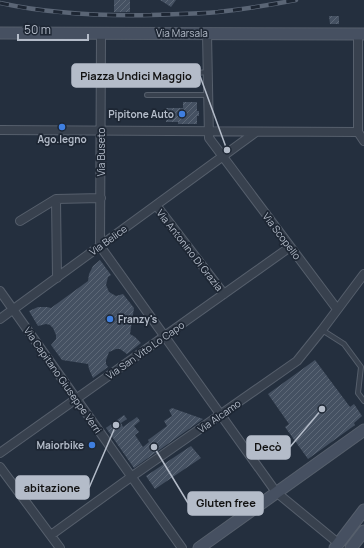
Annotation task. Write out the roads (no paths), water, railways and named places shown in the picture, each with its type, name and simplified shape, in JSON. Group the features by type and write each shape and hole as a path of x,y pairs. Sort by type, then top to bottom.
{"main road":[{"name":"Via Marsala","path":"0,33 361,34"},
{"path":"199,548 364,430"},
{"path":"336,546 364,510"},
{"path":"351,548 364,531"}],"street":[{"name":"Via Buseto","path":"100,246 102,33"},
{"path":"205,130 208,95 207,33"},
{"path":"361,34 358,132 364,141"},
{"path":"0,130 358,132"},
{"name":"Via Scopello","path":"205,130 222,160 337,309"},
{"name":"Via Belice","path":"0,319 156,205 260,132"},
{"path":"20,221 56,199 101,198"},
{"path":"56,199 57,278"},
{"name":"Via Antonino Di Grazia","path":"156,205 224,294"},
{"path":"100,246 276,492 336,546"},
{"name":"Via San Vito Lo Capo","path":"0,453 290,247"},
{"name":"Via Alcamo","path":"51,535 131,477 297,362 364,274"},
{"name":"Via Capitano Giuseppe Verri","path":"0,291 182,548"},
{"path":"0,467 60,548"}],"lane":[{"path":"101,76 189,75 208,72"},
{"path":"147,95 208,95"},
{"path":"322,330 344,344 361,367 358,393 364,401"}],"railway":[{"path":"0,3 57,12 94,15 132,15 218,12 296,0"}],"place":[{"name":"Pipitone Auto","path":"182,114"},
{"name":"Ago.legno","path":"62,127"},
{"name":"Piazza Undici Maggio","path":"227,150"},
{"name":"Franzy's","path":"110,319"},
{"name":"Decò","path":"322,409"},
{"name":"abitazione","path":"116,425"},
{"name":"Maiorbike","path":"92,445"},
{"name":"Gluten free","path":"154,447"}]}
